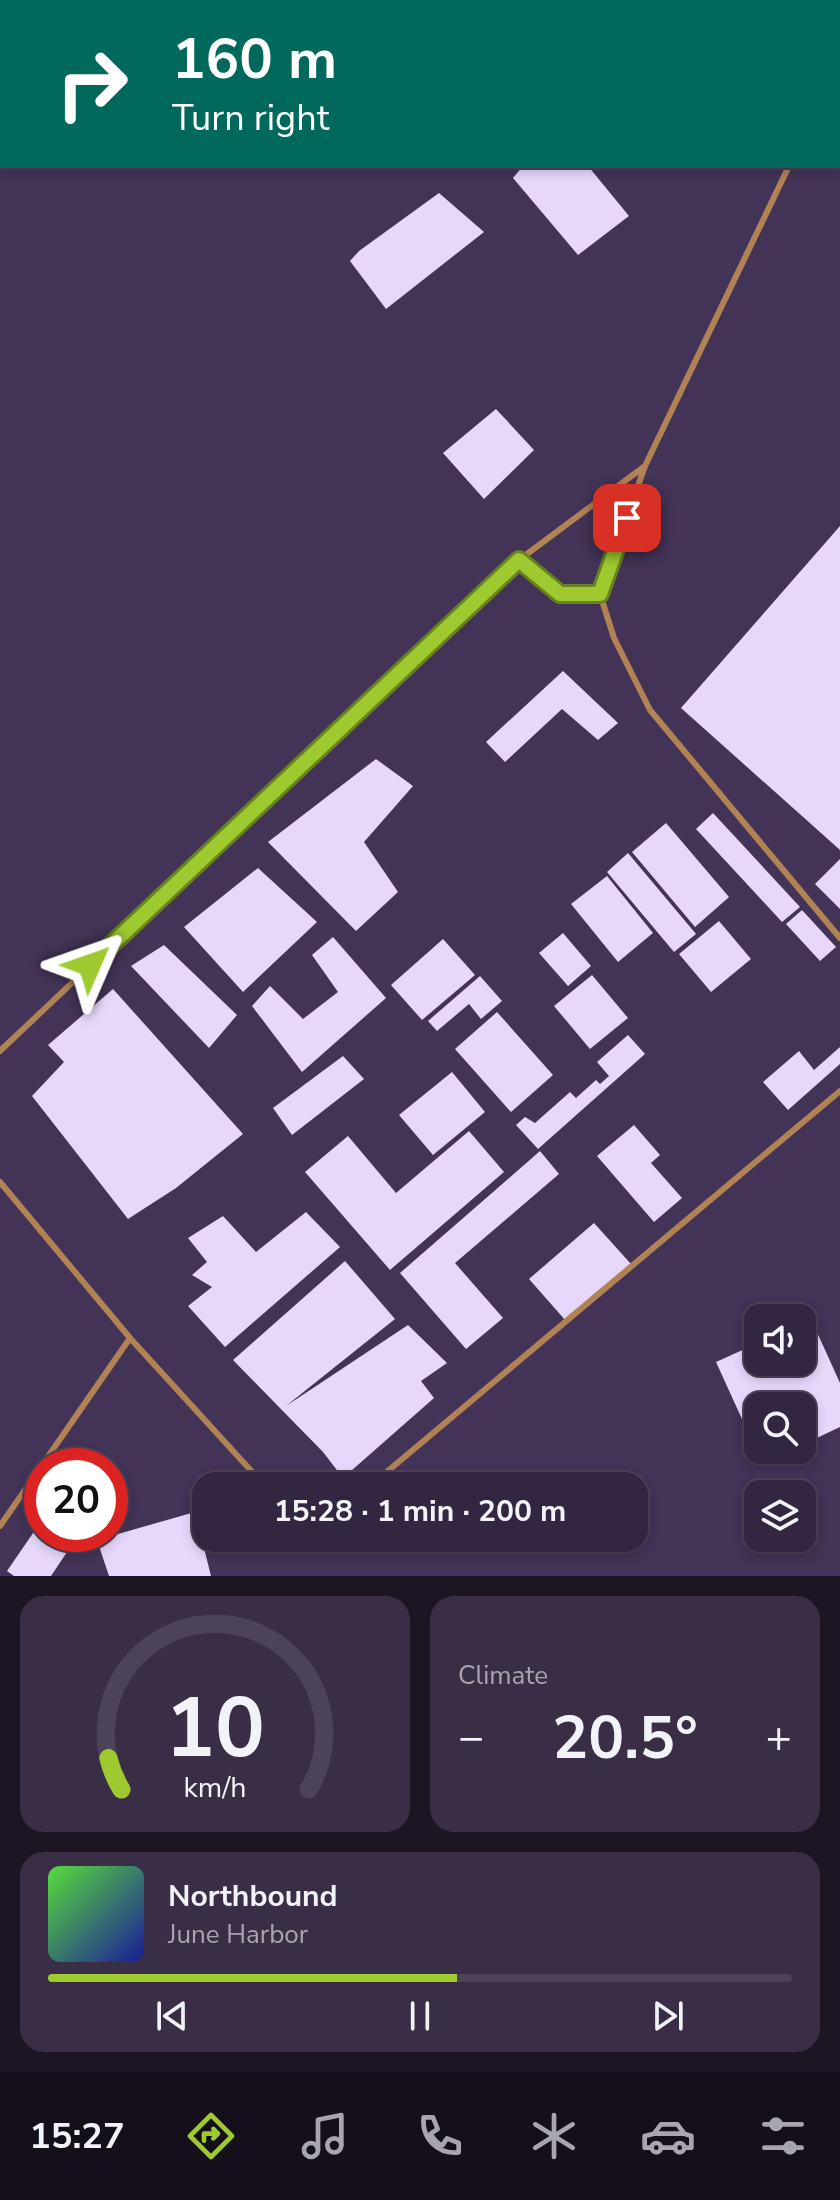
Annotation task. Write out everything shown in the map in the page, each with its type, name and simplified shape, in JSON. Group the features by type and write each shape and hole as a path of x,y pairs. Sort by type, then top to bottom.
{"lane":[{"path":"788,168 645,466 600,594 614,638 650,710 840,938"},
{"path":"0,1051 519,560 645,466"},
{"path":"519,560 560,594 600,594"},
{"path":"387,1472 840,1091"},
{"path":"0,1182 130,1338 252,1472"},
{"path":"0,1526 130,1338"}],"building":[{"path":"521,168 590,168 629,216 578,255 513,178"},
{"path":"439,193 484,232 386,309 350,261 359,251"},
{"path":"496,409 534,450 484,499 443,453"},
{"path":"840,526 840,850 681,708"},
{"path":"563,671 618,723 598,740 562,709 505,762 486,742"},
{"path":"376,759 413,786 364,842 398,892 356,931 268,842"},
{"path":"713,813 800,907 782,922 696,829"},
{"path":"666,823 729,897 695,927 632,852"},
{"path":"628,853 696,934 674,952 607,872"},
{"path":"840,859 840,909 815,884"},
{"path":"258,868 317,922 243,992 184,927"},
{"path":"607,876 653,933 618,962 571,904"},
{"path":"802,910 836,947 820,961 786,924"},
{"path":"719,921 751,959 711,992 679,954"},
{"path":"563,933 591,966 568,986 539,953"},
{"path":"333,937 386,998 302,1072 252,1006 270,986 303,1019 338,992 312,955"},
{"path":"443,939 475,975 422,1020 391,985"},
{"path":"164,945 237,1015 209,1048 131,966"},
{"path":"592,975 628,1018 590,1049 554,1006"},
{"path":"480,976 502,1001 481,1019 469,1004 437,1031 428,1021"},
{"path":"113,989 243,1134 176,1188 128,1219 32,1096 64,1062 48,1045"},
{"path":"497,1012 553,1075 511,1112 455,1049"},
{"path":"628,1035 645,1054 538,1149 516,1125 525,1117 535,1123 570,1092 576,1098 596,1080 600,1084 609,1076 597,1062"},
{"path":"840,1047 840,1064 788,1110 763,1082 799,1051 814,1070"},
{"path":"343,1056 364,1079 292,1135 273,1108"},
{"path":"452,1072 485,1112 433,1155 399,1115"},
{"path":"634,1125 660,1155 651,1163 682,1198 654,1222 597,1156"},
{"path":"469,1131 504,1172 390,1270 305,1172 348,1136 396,1193"},
{"path":"540,1151 559,1174 455,1263 503,1318 466,1349 400,1273"},
{"path":"306,1212 340,1247 225,1347 188,1306 212,1287 192,1275 207,1262 188,1238 223,1216 256,1252"},
{"path":"594,1223 631,1264 566,1321 529,1279"},
{"path":"345,1261 395,1319 286,1406 408,1325 447,1363 421,1381 434,1398 350,1472 338,1472 323,1452 233,1360"},
{"path":"816,1330 840,1383 840,1427 816,1438 816,1392 744,1392 744,1423 716,1362 744,1349 744,1376 816,1376"},
{"path":"192,1513 192,1552 205,1552 211,1576 109,1576 101,1552 128,1552 128,1531"},
{"path":"24,1546 24,1552 67,1552 51,1576 14,1576 7,1571"}],"route":[{"path":"90,965 519,560 560,594 600,594 627,518"}]}
